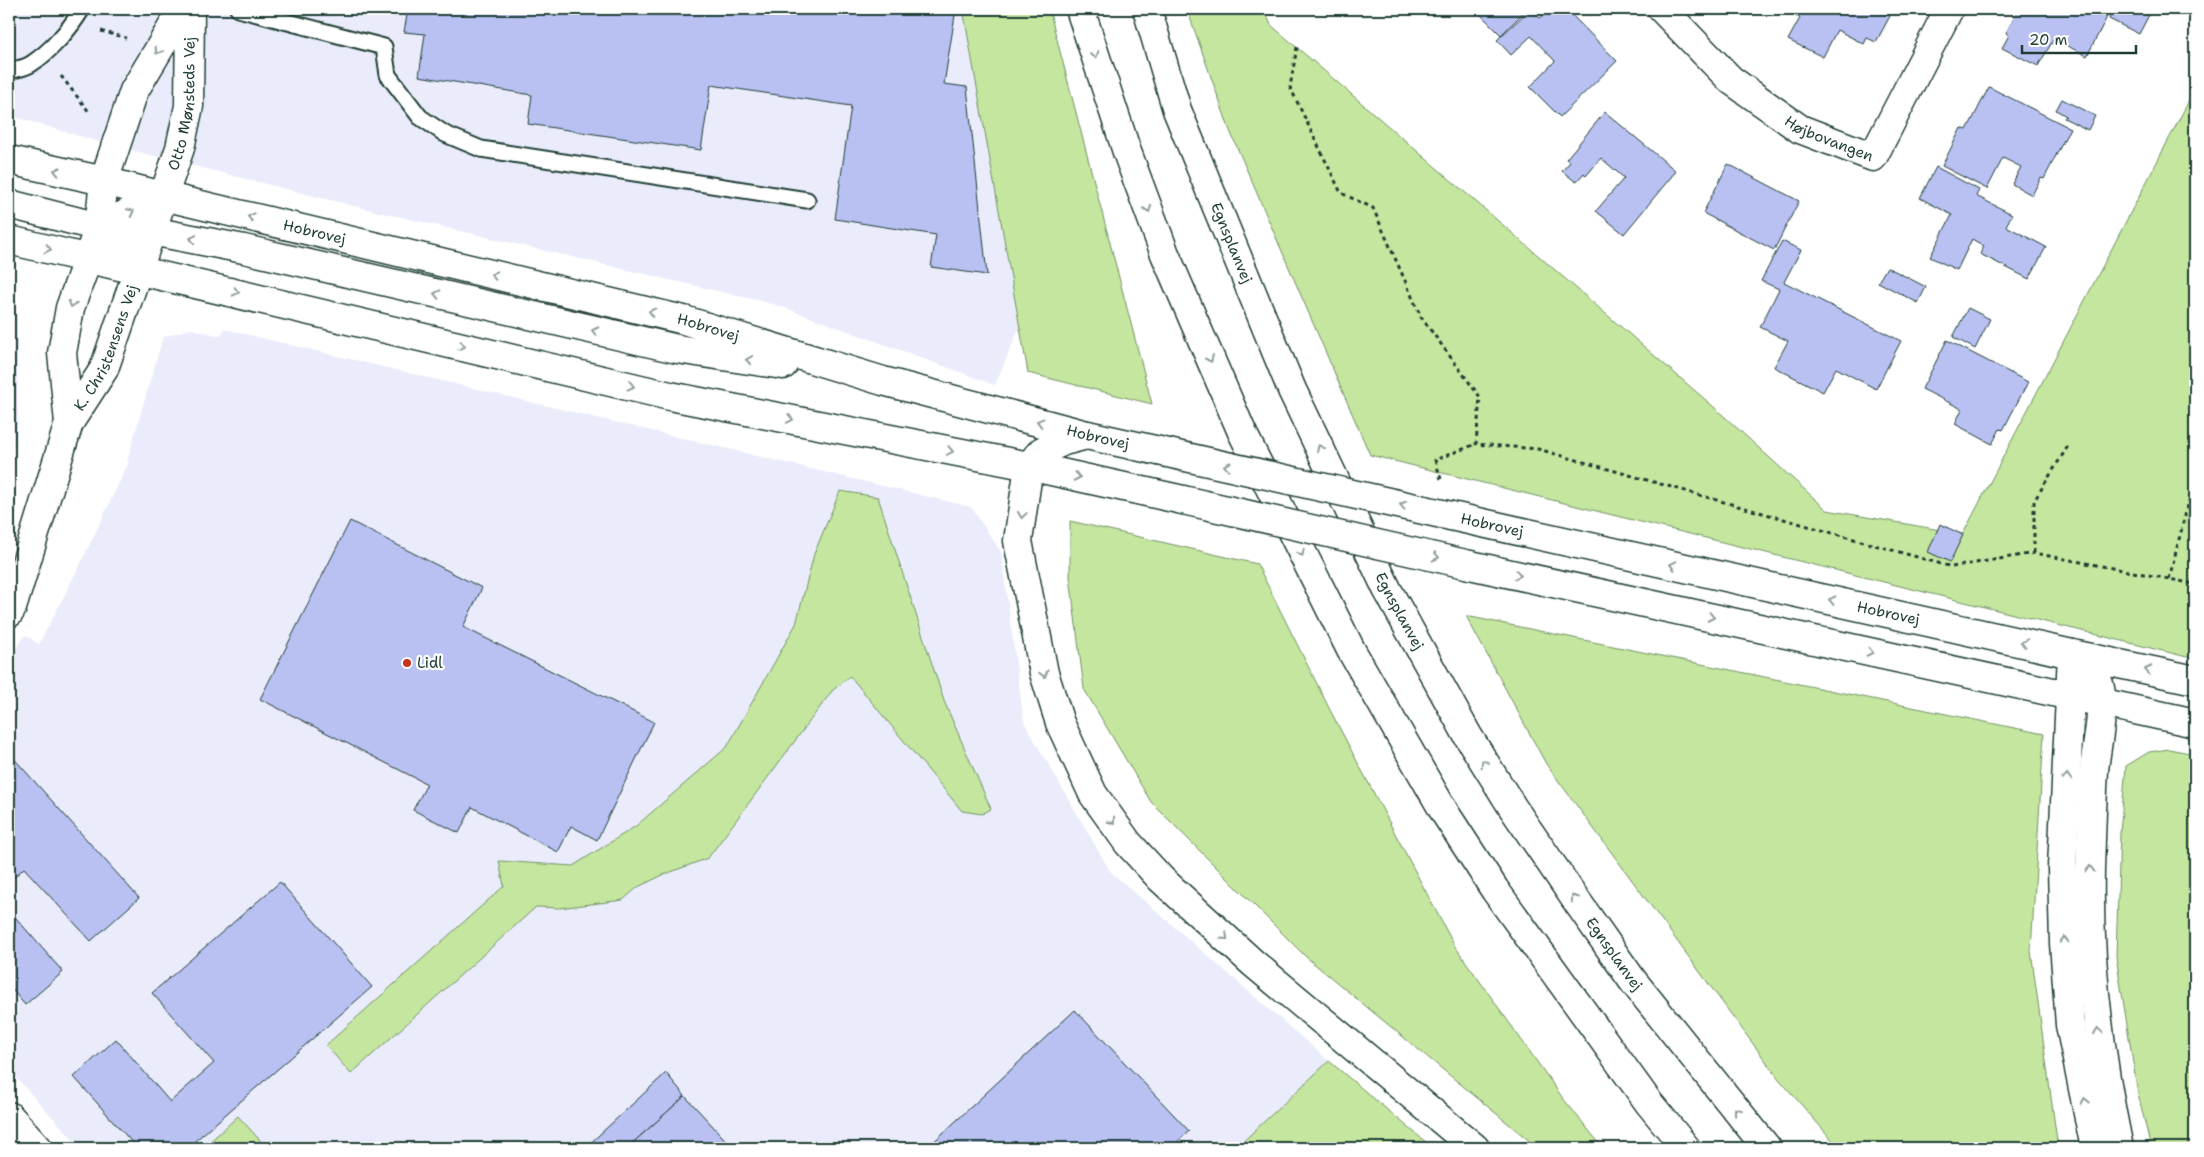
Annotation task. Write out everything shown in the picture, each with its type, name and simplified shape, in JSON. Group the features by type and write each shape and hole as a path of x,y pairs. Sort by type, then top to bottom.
{"main road":[{"name":"Otto Mønsteds Vej","path":"99,227 104,181 134,91 183,9"},
{"name":"Otto Mønsteds Vej","path":"151,231 180,148 189,106 190,9"},
{"path":"1080,9 1127,152 1165,254 1191,316 1242,432 1351,650 1445,812 1495,890 1649,1103 1686,1148"},
{"name":"Egnsplanvej","path":"1148,9 1177,110 1292,390 1392,598 1468,736 1513,808 1633,981 1768,1148"},
{"name":"Højbovangen","path":"1662,9 1731,80 1800,130 1873,157 1949,9"},
{"name":"Hobrovej","path":"9,160 684,320 883,381 1087,435 2195,680"},
{"path":"9,204 99,227 163,196"},
{"name":"K. Christensens Vej","path":"69,423 62,352 70,308 99,227"},
{"path":"88,258 151,231 244,249 677,349 883,381"},
{"name":"K. Christensens Vej","path":"9,613 69,423 104,369 151,231"},
{"path":"9,240 670,396 1029,466 1470,565 2070,694 2195,723"},
{"path":"1087,435 1064,441 1042,451 1029,466 1018,542 1044,673 1060,723 1093,794 1128,843 1161,880 1253,963 1475,1148"},
{"path":"2072,654 2062,868 2064,943 2070,1025 2095,1148"},
{"path":"2072,654 2089,666 2099,684 2101,701 2093,792 2090,871 2091,935 2096,1014 2108,1097 2119,1148"},
{"path":"9,1116 38,1148"}],"lane":[{"path":"9,71 30,65 44,54 73,23 82,9"},
{"path":"238,9 384,47 388,74 420,117 446,134 481,149 807,200"}],"path":[{"path":"73,23 160,48"},
{"path":"1296,47 1290,87 1341,193 1373,208 1421,316 1480,397 1476,444"},
{"path":"44,54 116,146"},
{"path":"1435,460 1476,444 1538,449 1952,567 2034,553 2195,584"},
{"path":"2034,553 2034,501 2068,446"},
{"path":"2169,579 2189,500"}],"shaded area":[{"path":"9,9 963,9 1020,326 995,385 777,305 362,208 99,142 9,115"},
{"path":"9,308 17,313 18,423 9,486"},
{"path":"191,329 221,336 224,329 971,507 1001,552 1024,722 1110,871 1329,1061 1236,1148 81,1148 9,1070 9,660 25,635 39,644 79,567 129,462 127,461 163,337"}],"green space":[{"path":"963,9 1049,9 1152,404 1028,373"},
{"path":"1187,9 1264,9 1271,25 1715,408 1827,510 1963,534 2195,89 2195,659 1370,455 1230,131"},
{"path":"840,491 878,497 944,701 991,809 982,814 962,811 850,676 832,691 708,858 663,875 638,887 623,900 559,908 536,907 351,1074 326,1045 504,886 499,861 573,866 636,826 727,747 796,624 814,554"},
{"path":"1070,521 1257,564 1330,710 1454,945 1562,1097 1603,1148 1538,1148 1306,957 1151,802 1084,689 1070,577"},
{"path":"1466,616 2044,734 2031,951 2058,1148 1839,1148 1779,1079 1546,764"},
{"path":"2169,749 2195,754 2195,1148 2151,1148 2138,1094 2116,956 2120,833 2126,766 2149,752"},
{"path":"1329,1061 1433,1148 1236,1148"},
{"path":"238,1116 267,1148 203,1148"}],"building":[{"path":"408,9 956,9 944,84 967,87 987,275 931,267 936,235 835,219 851,106 711,85 701,150 528,124 532,95 419,76 425,34 404,32"},
{"path":"1475,9 1527,9 1501,35"},
{"path":"1530,9 1540,18 1550,9 1566,9 1617,61 1560,117 1530,87 1555,61 1531,36 1511,55 1497,40"},
{"path":"1759,9 1774,9 1771,15"},
{"path":"1796,9 1876,9 1890,16 1876,42 1867,38 1864,44 1837,30 1823,57 1788,40 1800,18 1794,15"},
{"path":"2018,9 2100,9 2109,13 2087,56 2054,39 2038,66 2002,48 2009,35 2006,33"},
{"path":"2114,9 2136,9 2149,15 2139,34 2109,19"},
{"path":"1989,87 2070,128 2044,179 2041,178 2032,195 2012,184 2021,167 2003,158 1987,189 1942,166 1961,128 1967,130"},
{"path":"2062,99 2095,116 2088,130 2064,118 2066,116 2056,110"},
{"path":"1605,112 1676,171 1624,234 1596,211 1624,178 1601,158 1586,176 1584,173 1576,182 1562,171 1570,162 1566,159"},
{"path":"1728,164 1799,201 1774,250 1703,213"},
{"path":"1936,167 1979,190 1976,196 2012,214 2006,226 2046,247 2029,279 1980,254 1984,246 1972,239 1957,270 1930,257 1952,215 1920,198"},
{"path":"1782,241 1801,250 1784,282 1901,341 1876,389 1836,368 1823,392 1774,367 1788,341 1760,327 1779,289 1761,281"},
{"path":"1887,267 1926,287 1918,303 1878,282"},
{"path":"1968,308 1990,319 1975,349 1953,337"},
{"path":"1947,340 2028,382 2003,430 2000,429 1992,444 1955,424 1962,409 1922,389"},
{"name":"Lidl","path":"350,521 482,588 463,627 654,722 597,840 571,826 558,852 472,807 459,833 413,810 427,784 260,699"},
{"path":"1940,524 1963,535 1950,562 1928,552"},
{"path":"9,753 139,898 91,941 24,868 9,882"},
{"path":"280,882 372,987 187,1148 137,1148 74,1077 116,1039 170,1102 214,1063 152,993"},
{"path":"9,910 63,972 25,1005 9,986"},
{"path":"1075,1010 1189,1131 1171,1148 927,1148"},
{"path":"666,1073 685,1096 627,1148 585,1148"},
{"path":"685,1096 733,1148 627,1148"}],"place":[{"name":"Lidl","path":"407,663"}]}
